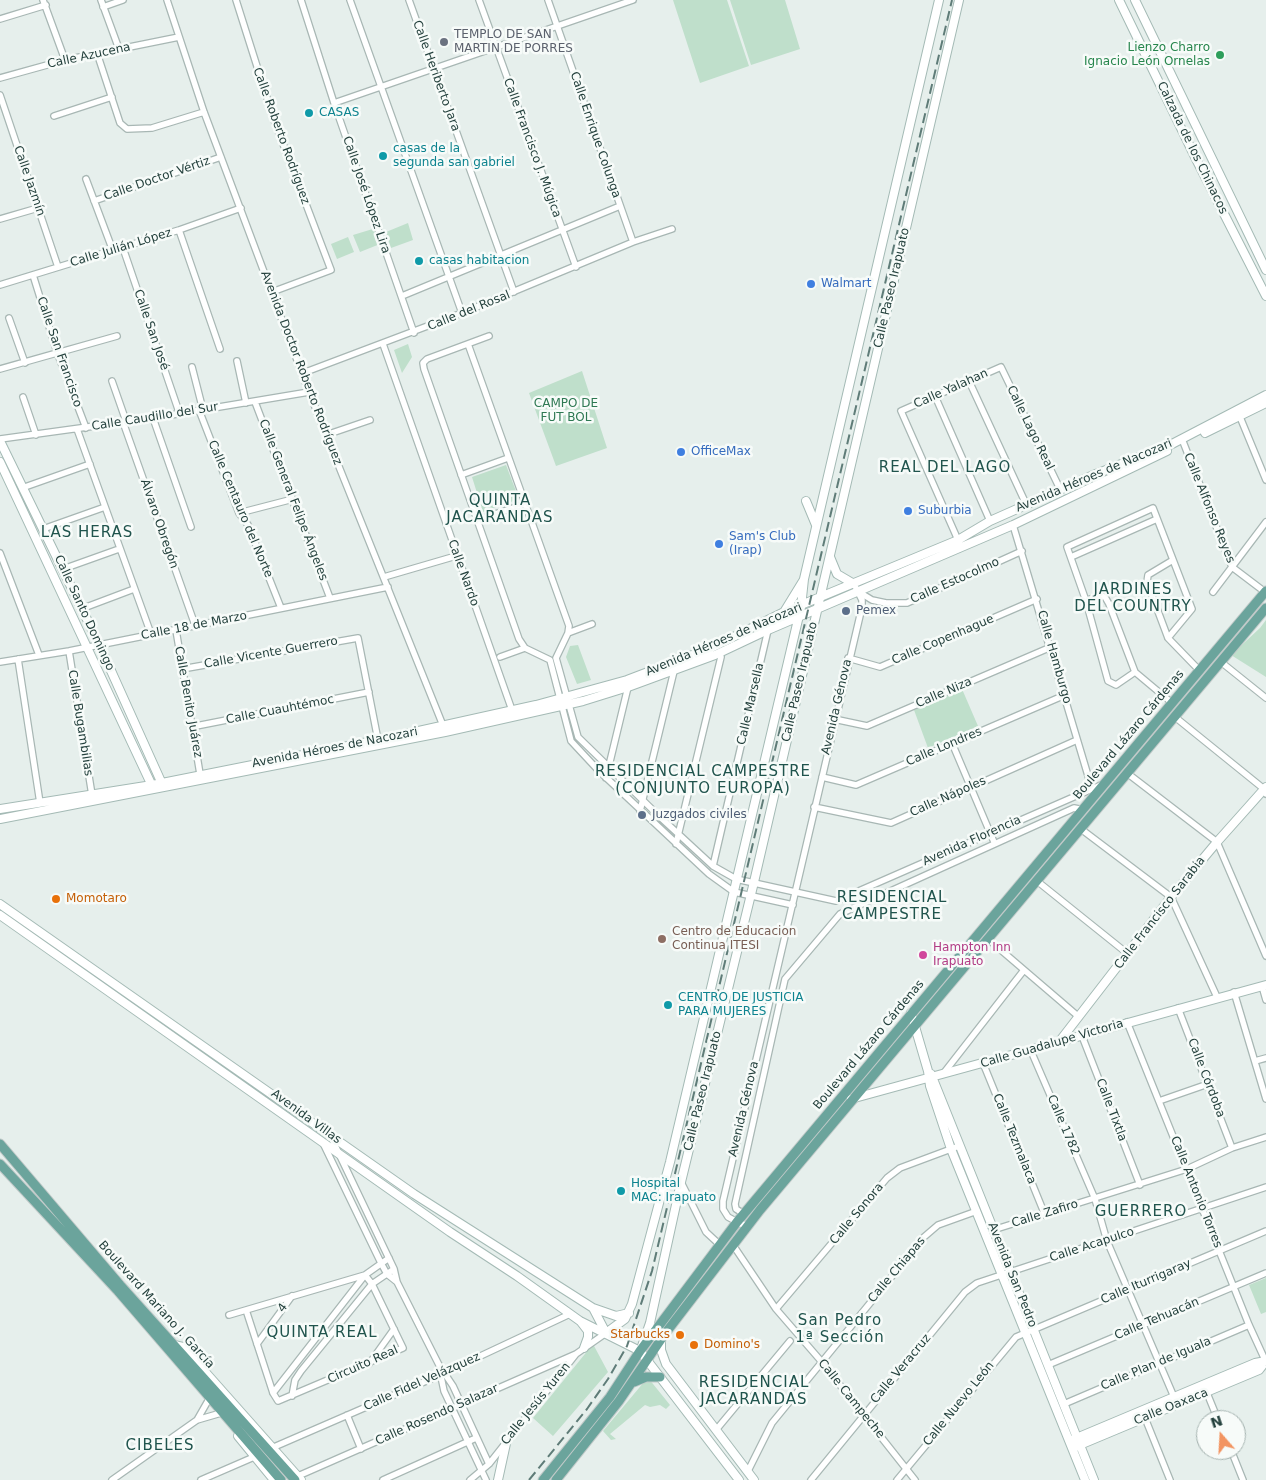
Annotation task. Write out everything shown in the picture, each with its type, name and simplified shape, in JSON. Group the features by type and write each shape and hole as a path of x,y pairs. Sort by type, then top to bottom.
{"main road":[{"name":"Calle Paseo Irapuato","path":"628,1313 670,1162 734,892 800,607 816,525 939,0"},
{"name":"Calle Paseo Irapuato","path":"640,1351 650,1323 959,0"},
{"name":"Calzada de los Chinacos","path":"1118,0 1266,296"},
{"name":"Calzada de los Chinacos","path":"1135,0 1266,270"},
{"path":"1143,51 1157,44"},
{"name":"Avenida Héroes de Nacozari","path":"163,785 513,714 628,687 674,672 1013,525 1183,441 1266,395"},
{"name":"Avenida Héroes de Nacozari","path":"565,701 665,666 784,612 958,540 990,521 1060,489 1183,441 1240,417 1266,403"},
{"name":"Calle Santo Domingo","path":"0,440 99,644 163,785"},
{"name":"Calle Santo Domingo","path":"0,462 153,788"},
{"path":"806,501 816,525"},
{"path":"830,556 837,574 854,584"},
{"path":"784,612 804,579"},
{"name":"Boulevard Lázaro Cárdenas","path":"732,1220 744,1214 1266,592"},
{"name":"Boulevard Lázaro Cárdenas","path":"558,1477 632,1384 662,1337 749,1225 1266,608"},
{"path":"734,647 761,623"},
{"path":"124,726 134,721"},
{"name":"Avenida Héroes de Nacozari","path":"0,819 153,788 200,774 444,729"},
{"name":"Avenida Héroes de Nacozari","path":"0,810 92,795 153,788"},
{"name":"Calle Francisco Sarabia","path":"1059,1042 1171,897 1216,842 1265,790"},
{"name":"Avenida Villas","path":"0,904 216,1053 456,1223 592,1308 606,1333"},
{"name":"Avenida Villas","path":"0,915 580,1321 640,1351"},
{"path":"76,969 82,960"},
{"name":"Calle Guadalupe Victoria","path":"839,1102 930,1075 943,1074 1264,985"},
{"name":"Avenida San Pedro","path":"911,1013 930,1075 977,1211 1006,1273 1075,1443 1094,1480"},
{"path":"210,1062 216,1053"},
{"name":"Boulevard Mariano J. García","path":"0,1144 105,1272 281,1480"},
{"name":"Avenida San Pedro","path":"955,1148 993,1230 1006,1273"},
{"name":"Boulevard Mariano J. García","path":"0,1164 105,1272 297,1478"},
{"path":"364,1171 368,1167 378,1169"},
{"path":"543,1480 610,1397 640,1351 730,1231 732,1220"},
{"path":"713,1271 723,1254 720,1245"},
{"path":"592,1308 611,1315 628,1313"},
{"path":"606,1333 625,1319 628,1313"},
{"path":"580,1321 588,1331 584,1348"},
{"name":"Avenida San Pedro","path":"1030,1330 1048,1365 1064,1404 1085,1480"},
{"path":"640,1351 648,1348 662,1337"},
{"path":"662,1337 661,1350 666,1364 754,1480"},
{"path":"174,1345 183,1347 274,1447 297,1478"},
{"path":"640,1351 739,1480"},
{"name":"Calle Oaxaca","path":"1075,1443 1194,1388 1255,1363 1266,1361"},
{"name":"Calle Oaxaca","path":"1075,1443 1207,1393 1259,1370 1266,1361"},
{"path":"632,1384 646,1377 660,1377"},
{"path":"198,1383 254,1457 274,1480"},
{"path":"1194,1388 1197,1396"},
{"path":"498,1480 507,1440"},
{"path":"558,1477 563,1456"}],"street":[{"path":"100,0 119,49"},
{"path":"103,7 123,0"},
{"name":"Avenida Doctor Roberto Rodríguez","path":"167,0 220,157 241,208 309,392 444,729"},
{"name":"Calle Roberto Rodríguez","path":"236,0 274,120 332,270 272,292"},
{"name":"Calle José López Lira","path":"302,0 334,104 414,333"},
{"path":"350,0 451,276 462,313"},
{"name":"Calle Heriberto Jara","path":"408,0 514,292"},
{"name":"Calle Francisco J. Múgica","path":"479,0 576,267"},
{"name":"Calle Enrique Colunga","path":"548,0 633,242"},
{"path":"334,104 633,0"},
{"path":"0,19 44,3 65,60"},
{"name":"Calle Azucena","path":"0,78 65,60 179,37"},
{"path":"98,53 120,123 127,129 152,128 204,112"},
{"name":"Calle Jazmín","path":"0,95 58,267"},
{"path":"54,116 112,96"},
{"name":"Calle Doctor Vértiz","path":"94,201 220,157"},
{"path":"86,179 113,251"},
{"path":"402,296 620,206"},
{"path":"0,220 38,208"},
{"name":"Calle Julián López","path":"0,285 123,248 241,208"},
{"name":"Calle del Rosal","path":"303,373 414,333 633,242 672,229"},
{"path":"179,230 220,349"},
{"name":"Calle San José","path":"123,248 179,412"},
{"name":"Calle San Francisco","path":"34,276 57,352 86,428"},
{"path":"9,318 25,363"},
{"path":"0,369 117,336"},
{"path":"489,336 426,359 423,363 519,639 525,648 550,660 578,737 713,866 736,879 754,882 795,894 836,901 840,907 840,914"},
{"name":"Calle Nardo","path":"383,344 513,714"},
{"path":"468,344 568,626 568,633 556,658 571,741 640,811 709,874 734,892 793,905"},
{"path":"237,361 246,403"},
{"name":"Calle Centauro del Norte","path":"192,367 201,410 239,513 248,525 281,608"},
{"name":"Calle Yalahan","path":"958,540 901,411 1001,367"},
{"name":"Calle Lago Real","path":"1001,367 1060,489"},
{"name":"Álvaro Obregón","path":"112,381 195,626"},
{"path":"969,381 1026,504"},
{"name":"Calle Caudillo del Sur","path":"0,440 153,418 179,412 255,402 309,392"},
{"path":"935,396 990,521"},
{"path":"23,397 36,435"},
{"name":"Calle General Felipe Ángeles","path":"255,402 330,598"},
{"path":"1240,417 1266,480"},
{"path":"153,418 192,527"},
{"path":"326,435 370,420"},
{"path":"77,429 151,634"},
{"name":"Calle Alfonso Reyes","path":"1183,441 1232,567 1266,592"},
{"path":"461,475 508,458"},
{"path":"22,488 90,464"},
{"path":"239,513 293,499"},
{"path":"477,520 525,504"},
{"path":"43,529 104,506"},
{"path":"1135,672 1116,685 1108,681 1086,601 1067,547 1153,508 1192,608 1168,638"},
{"path":"1071,557 1157,519"},
{"path":"1213,592 1266,522"},
{"name":"Calle Hamburgo","path":"1013,525 1037,599 1092,789"},
{"path":"63,570 119,549"},
{"name":"Calle Estocolmo","path":"859,592 872,600 886,603 907,602 1022,551"},
{"path":"0,553 39,655"},
{"path":"384,577 456,556"},
{"path":"1173,560 1146,578 1168,638 1200,670"},
{"path":"854,584 859,592"},
{"name":"Calle 18 de Marzo","path":"0,662 68,651 388,587"},
{"path":"81,609 134,590"},
{"name":"Avenida Génova","path":"732,1220 723,1208 723,1201 793,905 848,658 862,607 859,592"},
{"path":"1086,601 1098,596 1104,597 1109,604 1135,672 1172,703"},
{"name":"Calle Copenhague","path":"848,658 880,667 1037,599"},
{"path":"568,633 592,624"},
{"name":"Calle Benito Juárez","path":"176,630 200,774"},
{"name":"Calle Marsella","path":"709,874 713,866 768,630"},
{"name":"Calle Vicente Guerrero","path":"182,669 359,639 369,692"},
{"name":"Calle Niza","path":"834,719 866,726 1051,647"},
{"path":"500,657 525,648"},
{"name":"Calle Bugambilias","path":"68,651 92,795"},
{"path":"676,844 721,657"},
{"path":"18,659 40,803"},
{"path":"1221,662 1266,698"},
{"path":"640,811 674,672"},
{"path":"606,778 628,687"},
{"path":"369,692 378,740"},
{"name":"Calle Cuauhtémoc","path":"191,727 369,692"},
{"name":"Calle Londres","path":"822,777 856,784 1065,695"},
{"path":"1175,717 1265,790"},
{"name":"Calle Nápoles","path":"814,807 891,822 1077,740"},
{"path":"952,743 994,842"},
{"path":"1127,773 1216,842 1266,956"},
{"name":"Avenida Florencia","path":"836,901 1108,782"},
{"name":"Avenida Florencia","path":"840,914 994,842 1074,808 1080,807 1084,810"},
{"path":"1081,829 1171,897 1218,997"},
{"path":"1037,881 1128,954"},
{"name":"Avenida Génova","path":"744,1214 736,1209 735,1204 784,979 840,914"},
{"path":"988,939 1080,1017"},
{"path":"943,1074 1024,970"},
{"path":"775,978 784,979"},
{"path":"1264,985 1266,1000"},
{"path":"1234,992 1266,1099"},
{"name":"Calle Córdoba","path":"1178,1008 1232,1148"},
{"name":"Calle Antonio Torres","path":"1128,1022 1249,1325 1266,1361"},
{"name":"Calle Tixtla","path":"1082,1036 1140,1185"},
{"name":"Calle 1782","path":"1031,1050 1095,1199 1107,1241 1174,1397"},
{"path":"1255,1061 1266,1058"},
{"name":"Calle Tezmalaca","path":"983,1063 1045,1215"},
{"path":"752,1075 763,1078"},
{"path":"1159,1101 1208,1084"},
{"path":"330,1135 389,1258 397,1282 439,1365 452,1409 486,1480"},
{"name":"Calle Zafiro","path":"993,1230 1187,1169 1232,1148 1266,1137"},
{"path":"322,1141 381,1263 387,1274 397,1282"},
{"name":"Calle Sonora","path":"776,1309 887,1178 900,1168 955,1148"},
{"path":"682,1182 706,1232 720,1245"},
{"name":"Calle Acapulco","path":"1006,1273 1204,1210 1266,1187"},
{"name":"Calle Chiapas","path":"748,1471 772,1423 924,1236 938,1225 977,1211"},
{"path":"732,1220 749,1225"},
{"name":"Calle Iturrigaray","path":"1030,1330 1266,1231"},
{"name":"Calle Campeche","path":"733,1246 776,1309 821,1361 915,1480"},
{"path":"273,1393 365,1275 389,1258"},
{"path":"246,1310 273,1393 278,1401 292,1396 295,1380 330,1336 372,1284 394,1269"},
{"name":"Calle Veracruz","path":"810,1480 965,1292 977,1283 1006,1273"},
{"name":"Calle Tehuacán","path":"1048,1365 1266,1273"},
{"path":"229,1315 365,1275"},
{"name":"Circuito Real","path":"292,1396 403,1348 372,1284 365,1275"},
{"name":"4","path":"257,1344 292,1296"},
{"name":"Calle Fidel Velázquez","path":"274,1447 442,1374 570,1314"},
{"name":"Calle Plan de Iguala","path":"1064,1404 1249,1325"},
{"path":"369,1364 394,1329"},
{"path":"322,1330 330,1336"},
{"name":"Calle Nuevo León","path":"897,1480 1008,1344 1030,1330"},
{"name":"Calle Jesús Yuren","path":"473,1479 482,1472 576,1354 606,1333"},
{"path":"716,1430 790,1341"},
{"name":"Calle Rosendo Salazar","path":"297,1478 576,1354"},
{"path":"442,1374 461,1405 488,1464"},
{"path":"1207,1393 1214,1410"},
{"path":"197,1420 209,1399"},
{"path":"112,1480 197,1420 221,1413"},
{"path":"347,1415 361,1449"},
{"path":"1145,1418 1170,1480"},
{"path":"383,1480 476,1438"},
{"path":"201,1480 254,1457"},
{"path":"477,1462 485,1458"},
{"path":"1234,1460 1243,1480"}],"green space":[{"path":"673,0 727,0 749,66 700,83"},
{"path":"730,0 785,0 800,49 751,65"},
{"path":"408,223 413,240 391,248 386,232"},
{"path":"376,228 380,244 360,252 353,235"},
{"path":"348,237 354,252 337,259 331,244"},
{"path":"408,344 412,357 402,373 394,350"},
{"name":"CAMPO DE FUT BOL","path":"582,371 607,448 556,466 529,393"},
{"path":"506,465 519,499 483,512 472,477"},
{"path":"1266,620 1266,677 1231,655"},
{"path":"578,645 591,680 577,684 566,657 570,646"},
{"path":"962,689 978,726 928,748 914,710"},
{"path":"1266,1278 1266,1312 1261,1314 1249,1285"},
{"path":"593,1344 608,1372 553,1436 533,1418"},
{"path":"649,1379 670,1405 666,1409 660,1405 650,1407 645,1405 610,1434 616,1439 611,1440 603,1431 644,1382"}],"railway":[{"path":"529,1480 587,1409 608,1379 627,1346 652,1271 952,0"}],"place":[{"name":"TEMPLO DE SAN MARTIN DE PORRES","path":"444,42"},
{"name":"Lienzo Charro Ignacio León Ornelas","path":"1220,55"},
{"name":"CASAS","path":"309,113"},
{"name":"casas de la segunda san gabriel","path":"383,156"},
{"name":"casas habitacion","path":"419,261"},
{"name":"Walmart","path":"811,284"},
{"name":"OfficeMax","path":"681,452"},
{"name":"Suburbia","path":"908,511"},
{"name":"Sam's Club (Irap)","path":"719,544"},
{"name":"Pemex","path":"846,611"},
{"name":"Juzgados civiles","path":"642,815"},
{"name":"Momotaro","path":"56,899"},
{"name":"Centro de Educacion Continua ITESI","path":"662,939"},
{"name":"Hampton Inn Irapuato","path":"923,955"},
{"name":"CENTRO DE JUSTICIA PARA MUJERES","path":"668,1005"},
{"name":"Hospital MAC: Irapuato","path":"621,1191"},
{"name":"Starbucks","path":"680,1335"},
{"name":"Domino's","path":"694,1345"}],"district":[{"name":"REAL DEL LAGO","path":"945,468"},
{"name":"QUINTA JACARANDAS","path":"500,510"},
{"name":"LAS HERAS","path":"87,533"},
{"name":"JARDINES DEL COUNTRY","path":"1133,598"},
{"name":"RESIDENCIAL CAMPESTRE (CONJUNTO EUROPA)","path":"703,780"},
{"name":"RESIDENCIAL CAMPESTRE","path":"892,906"},
{"name":"GUERRERO","path":"1141,1212"},
{"name":"San Pedro 1ª Sección","path":"840,1330"},
{"name":"QUINTA REAL","path":"322,1333"},
{"name":"RESIDENCIAL JACARANDAS","path":"754,1392"},
{"name":"CIBELES","path":"160,1446"}]}
